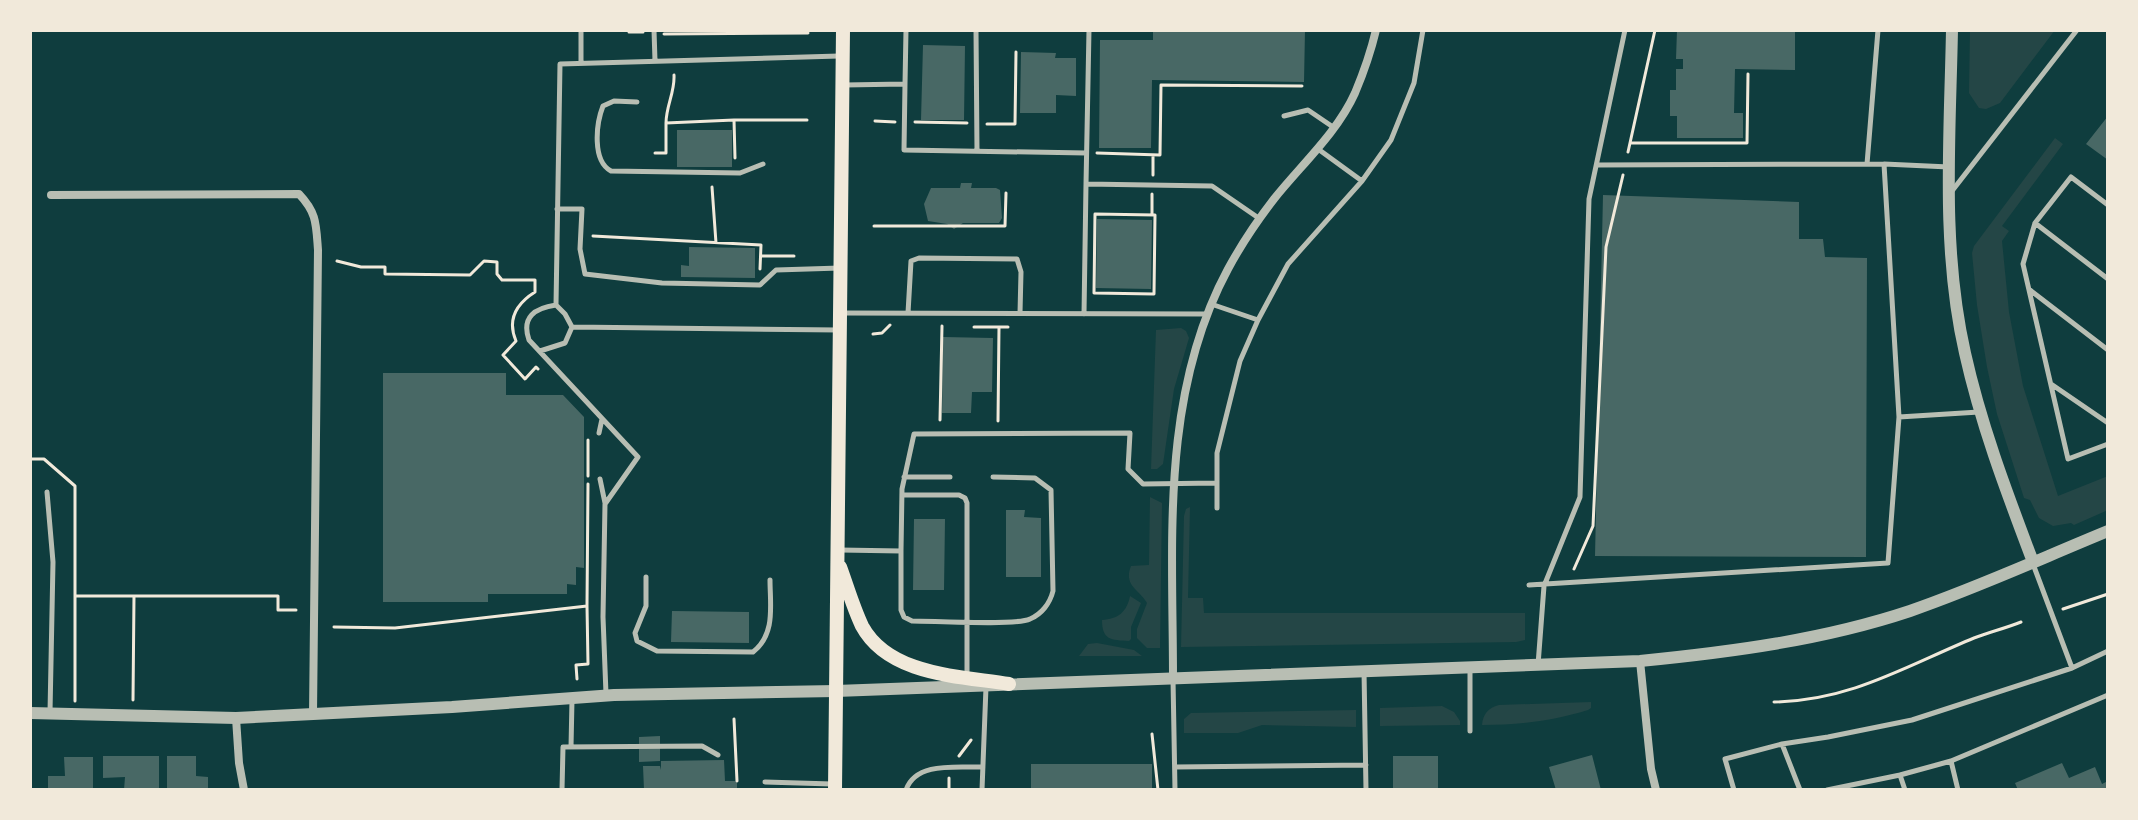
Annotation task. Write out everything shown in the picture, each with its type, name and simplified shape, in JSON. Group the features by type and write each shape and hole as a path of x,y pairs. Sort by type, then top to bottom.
{"main road":[{"path":"835,787 843,30"},
{"path":"838,555 863,627 878,646 893,657 920,669 1009,684"}],"street":[{"path":"1173,678 1173,483 1178,425 1193,355 1227,270 1260,219 1318,148 1354,95 1376,30"},
{"path":"1952,30 1949,195 1954,279 1964,351 1988,443 2033,562"},
{"path":"51,195 299,194 311,207 318,250 313,714"},
{"path":"30,713 236,718 606,695 836,691 1640,661 1719,654 1814,637 1908,612 2108,531"},
{"path":"1640,661 1656,790"},
{"path":"236,718 244,790"}],"lane":[{"path":"581,30 581,63"},
{"path":"906,30 904,150 1086,153"},
{"path":"976,30 977,151"},
{"path":"1084,314 1089,30"},
{"path":"1217,508 1217,453 1237,373 1258,320 1288,264 1362,181 1391,140 1414,83 1423,30"},
{"path":"1538,665 1544,586 1580,497 1589,199 1625,30"},
{"path":"1867,164 1878,30"},
{"path":"1949,195 2077,30"},
{"path":"654,31 655,61"},
{"path":"572,327 556,305 560,64 843,55"},
{"path":"843,85 905,84"},
{"path":"637,102 614,101 603,106 599,117 599,158 604,167 611,171 740,173 763,164"},
{"path":"1284,116 1308,110 1333,127"},
{"path":"1318,148 1362,181"},
{"path":"1597,165 1884,164 1950,167"},
{"path":"1529,585 1888,563 1899,417 1884,164"},
{"path":"2108,205 2071,177 2035,223 2023,264 2068,459 2108,444"},
{"path":"1086,184 1212,186 1260,219"},
{"path":"557,209 582,209 580,249 585,274 662,283 760,285 776,270 841,268"},
{"path":"2035,223 2108,279"},
{"path":"908,313 911,261 919,258 1017,259 1021,272 1020,313"},
{"path":"2029,289 2108,350"},
{"path":"1211,304 1258,320"},
{"path":"556,305 537,309 528,318 526,329 529,340 638,457 605,504"},
{"path":"840,313 1207,314"},
{"path":"572,327 840,330"},
{"path":"540,351 565,343 572,327"},
{"path":"2051,384 2108,423"},
{"path":"1899,417 1980,412"},
{"path":"599,433 602,419"},
{"path":"993,477 1035,478 1051,490 1053,591 1046,607 1022,622 912,621 904,617 901,610 902,495 914,434 1130,433 1128,469 1143,484 1217,483"},
{"path":"904,477 950,477"},
{"path":"600,479 605,504 603,617 606,695"},
{"path":"47,492 53,562 50,713"},
{"path":"902,495 959,495 967,503 967,677"},
{"path":"838,555 901,551"},
{"path":"2033,562 2072,668"},
{"path":"646,577 646,606 635,633 637,641 657,651 753,652 767,637 770,628 770,580"},
{"path":"1734,790 1725,759 1782,744 1912,720 2072,668 2108,651"},
{"path":"1470,667 1470,731"},
{"path":"1364,671 1366,790"},
{"path":"1173,678 1175,790"},
{"path":"982,790 986,685"},
{"path":"1827,790 1848,789 1951,761 2108,695"},
{"path":"571,747 572,698"},
{"path":"1782,744 1800,790"},
{"path":"562,790 563,747 702,746 718,755"},
{"path":"1951,761 1958,790"},
{"path":"1175,767 1366,765"},
{"path":"906,790 910,780 924,771 983,767"},
{"path":"1900,775 1905,790"},
{"path":"765,782 835,787"}],"path":[{"path":"1568,584 1593,526 1606,247 1655,30"},
{"path":"629,32 808,33"},
{"path":"1630,143 1747,143 1748,74"},
{"path":"655,153 666,153 666,113 675,89 674,75"},
{"path":"1095,153 1160,155 1161,85 1302,86"},
{"path":"734,120 735,158"},
{"path":"666,123 807,120"},
{"path":"712,187 716,243"},
{"path":"874,226 1005,226 1006,193"},
{"path":"1095,214 1155,215 1154,294 1094,293 1095,214"},
{"path":"591,236 761,245 760,276"},
{"path":"760,256 806,256"},
{"path":"337,261 361,267 385,267 385,274 470,275 484,261 497,262 497,274 502,280 535,280 535,292 519,305 513,316 512,329 516,341 503,355 525,379 536,367 546,377"},
{"path":"873,334 882,333 889,325 902,325"},
{"path":"940,420 942,326"},
{"path":"971,327 1008,327"},
{"path":"998,421 999,327"},
{"path":"577,679 576,665 588,664 588,435"},
{"path":"30,459 44,459 75,486 75,701"},
{"path":"2051,613 2108,594"},
{"path":"75,596 278,596 278,610 296,610"},
{"path":"133,700 134,596"},
{"path":"334,627 395,628 587,606"},
{"path":"1774,702 1807,701 1882,680 1972,639 2021,622"},
{"path":"734,719 737,781"},
{"path":"1152,734 1158,790"}],"shaded area":[{"path":"1970,30 2055,30 2000,103 1986,109 1979,108 1969,93"},
{"path":"2055,138 2063,144 2002,226 2009,231 2002,241 2009,312 2023,386 2058,496 2108,476 2108,510 2074,525 2053,526 2039,518 2030,500 2024,498 1997,414 1977,305 1972,253 1974,246"},
{"path":"1181,328 1189,338 1174,389 1163,464 1151,469 1156,330"},
{"path":"1150,497 1162,503 1160,648 1147,648 1137,638 1137,629 1147,603 1129,578 1131,566 1149,565"},
{"path":"1190,507 1188,598 1203,598 1204,613 1525,613 1525,640 1181,647 1184,516"},
{"path":"1130,596 1141,603 1131,627 1131,639 1109,638 1104,632 1102,620 1121,614"},
{"path":"1088,644 1134,650 1142,656 1079,656"},
{"path":"1591,702 1588,710 1562,717 1482,725 1487,712 1499,705"},
{"path":"1442,706 1454,712 1460,725 1380,726 1380,708"},
{"path":"1356,710 1356,727 1262,725 1238,733 1184,733 1184,719 1191,713"}],"building":[{"path":"1153,30 1305,30 1304,82 1152,80 1151,148 1099,148 1100,40 1153,40"},
{"path":"1677,30 1795,30 1795,70 1735,69 1734,113 1743,113 1743,138 1677,138 1677,116 1670,116 1670,90 1676,90 1676,69 1683,69 1683,59 1676,59"},
{"path":"923,45 965,46 964,120 921,120"},
{"path":"1021,52 1056,53 1055,58 1076,58 1076,96 1056,95 1056,113 1020,113"},
{"path":"2108,116 2108,160 2086,144"},
{"path":"677,130 732,130 732,167 677,167"},
{"path":"961,183 972,183 971,188 1000,190 1002,218 999,223 963,223 954,229 947,224 928,221 924,204 931,188 960,188"},
{"path":"1603,195 1799,202 1799,239 1823,239 1825,257 1867,258 1866,557 1595,556"},
{"path":"1097,219 1152,220 1151,289 1096,288"},
{"path":"689,247 755,248 755,278 681,277 681,265 689,266"},
{"path":"943,337 993,338 992,392 972,392 971,413 942,413"},
{"path":"383,373 506,373 506,395 563,395 584,417 584,568 576,567 576,585 567,584 567,594 488,594 488,602 383,602"},
{"path":"1006,510 1025,510 1024,517 1041,518 1041,577 1006,577"},
{"path":"914,519 945,519 944,590 913,590"},
{"path":"672,611 749,612 749,643 671,642"},
{"path":"660,736 660,761 639,762 639,737"},
{"path":"1592,755 1601,790 1556,790 1549,767"},
{"path":"103,756 159,756 159,790 124,790 125,777 103,778"},
{"path":"167,756 196,756 196,776 208,777 208,790 167,790"},
{"path":"1393,756 1438,756 1438,790 1393,790"},
{"path":"64,757 93,757 93,790 48,790 48,776 65,776"},
{"path":"724,760 725,781 737,781 737,790 644,790 643,766 660,766 661,770 661,761"},
{"path":"2062,763 2069,778 2095,767 2102,784 2108,781 2108,790 2018,790 2015,783"},
{"path":"1031,764 1152,764 1152,790 1031,790"}]}
